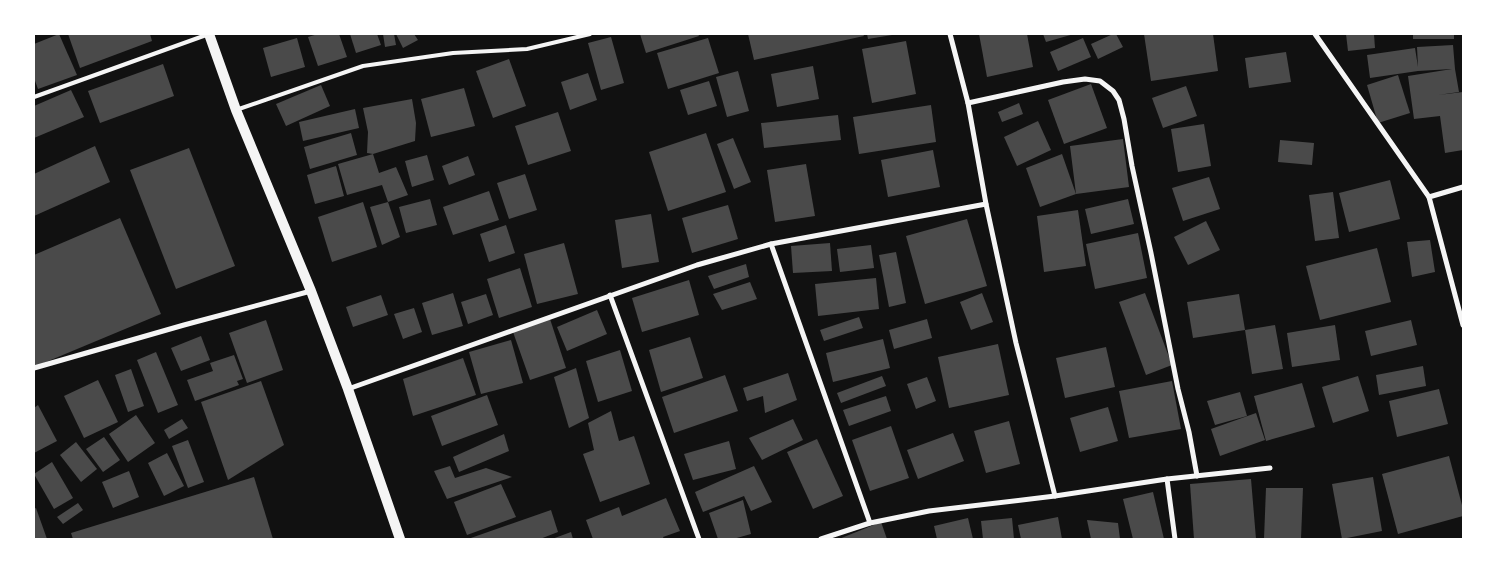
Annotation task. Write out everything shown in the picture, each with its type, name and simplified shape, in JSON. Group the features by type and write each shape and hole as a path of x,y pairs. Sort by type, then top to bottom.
{"main road":[{"path":"209,34 236,110 311,291 348,389 400,539"}],"street":[{"path":"950,34 968,104 986,204 1016,343 1055,496"},
{"path":"1315,34 1429,197 1463,325"},
{"path":"968,104 1063,82 1085,79 1100,81 1113,91 1119,100 1197,476"},
{"path":"1429,197 1463,187"},
{"path":"348,389 610,295 771,244 986,204"},
{"path":"771,244 870,523"},
{"path":"34,368 311,291"},
{"path":"610,295 699,539"},
{"path":"821,539 870,523 929,511 1055,496 1167,479 1270,468"},
{"path":"1167,479 1176,539"}],"lane":[{"path":"34,97 209,34"},
{"path":"236,110 363,66 453,52 527,49 590,34"}],"building":[{"path":"59,34 77,75 38,89 34,78 34,44"},
{"path":"68,34 150,34 152,41 80,68"},
{"path":"318,34 339,34 347,57 318,66 308,37"},
{"path":"350,34 377,34 381,45 356,53"},
{"path":"383,34 394,34 396,45 385,47"},
{"path":"396,34 414,34 418,40 403,48"},
{"path":"640,34 698,34 699,36 646,53"},
{"path":"748,34 863,34 864,36 754,60"},
{"path":"867,34 892,34 892,35 868,39"},
{"path":"979,34 1027,34 1033,67 987,77"},
{"path":"1043,34 1074,34 1046,42"},
{"path":"1116,34 1123,47 1098,59 1091,44"},
{"path":"1144,34 1213,34 1218,71 1151,81"},
{"path":"1346,34 1374,34 1375,48 1348,51"},
{"path":"1413,34 1454,34 1454,39 1413,39"},
{"path":"611,37 624,83 601,90 588,43"},
{"path":"297,38 305,67 271,77 263,48"},
{"path":"708,38 719,73 668,89 657,53"},
{"path":"1083,38 1091,57 1058,71 1050,52"},
{"path":"906,41 916,94 872,103 862,49"},
{"path":"1453,45 1459,92 1438,95 1463,92 1463,150 1445,153 1440,116 1414,119 1408,76 1452,69 1418,71 1370,78 1367,55 1415,48 1418,67 1417,47"},
{"path":"1286,52 1291,82 1249,88 1245,58"},
{"path":"509,59 526,106 493,118 476,71"},
{"path":"163,64 174,96 100,123 88,91"},
{"path":"813,66 819,99 777,107 771,74"},
{"path":"738,71 749,111 727,117 716,77"},
{"path":"588,73 597,100 570,110 561,82"},
{"path":"1398,75 1410,113 1378,123 1367,85"},
{"path":"709,81 717,106 688,115 680,90"},
{"path":"1091,84 1107,128 1064,144 1048,100"},
{"path":"321,85 330,106 286,126 276,104"},
{"path":"1186,86 1197,116 1163,128 1152,98"},
{"path":"464,88 475,126 431,137 421,99"},
{"path":"71,90 84,117 34,138 34,106"},
{"path":"412,99 416,123 415,141 373,154 367,153 368,132 363,108"},
{"path":"1019,103 1023,114 1002,122 998,112"},
{"path":"931,105 936,142 859,154 853,117"},
{"path":"355,109 359,128 303,141 299,122"},
{"path":"558,112 571,151 528,165 515,126"},
{"path":"838,115 841,140 764,148 761,123"},
{"path":"1038,121 1051,150 1017,166 1004,137"},
{"path":"1204,124 1211,166 1178,172 1171,129"},
{"path":"351,133 357,155 310,169 304,147"},
{"path":"706,133 726,192 668,211 649,152"},
{"path":"733,138 751,182 734,189 717,144"},
{"path":"1123,139 1129,187 1076,194 1070,146"},
{"path":"1280,140 1314,143 1312,165 1278,162"},
{"path":"95,146 110,182 34,216 34,174"},
{"path":"189,148 235,266 176,289 130,170"},
{"path":"933,150 940,187 888,197 881,160"},
{"path":"373,154 379,173 396,167 408,195 388,202 382,185 347,195 338,164"},
{"path":"1062,154 1076,194 1040,207 1026,168"},
{"path":"427,155 434,180 412,187 405,161"},
{"path":"468,156 475,175 449,185 442,166"},
{"path":"806,164 815,216 775,222 767,170"},
{"path":"336,166 344,196 315,204 307,175"},
{"path":"525,174 537,210 509,219 497,183"},
{"path":"1209,177 1220,209 1183,221 1172,188"},
{"path":"1390,180 1400,219 1349,232 1339,193"},
{"path":"489,191 499,220 453,235 443,207"},
{"path":"1333,192 1339,238 1315,241 1309,195"},
{"path":"430,199 437,225 406,233 399,207"},
{"path":"1128,199 1134,224 1091,234 1085,209"},
{"path":"363,202 377,247 332,262 318,217"},
{"path":"388,202 400,237 382,245 370,207"},
{"path":"728,205 738,239 692,253 682,218"},
{"path":"1078,210 1086,266 1044,272 1037,216"},
{"path":"651,214 659,262 622,268 615,220"},
{"path":"120,218 161,314 34,367 34,255"},
{"path":"967,219 987,286 925,304 906,236"},
{"path":"1206,221 1220,250 1188,265 1174,237"},
{"path":"506,225 515,253 489,262 480,234"},
{"path":"1138,233 1147,278 1095,289 1086,244"},
{"path":"1430,240 1435,272 1412,277 1407,242"},
{"path":"564,243 578,294 537,304 524,254"},
{"path":"830,243 832,271 793,273 791,246"},
{"path":"871,245 874,268 840,272 837,249"},
{"path":"1377,248 1391,302 1320,320 1306,266"},
{"path":"896,252 906,303 889,307 879,255"},
{"path":"746,264 749,277 714,289 708,276"},
{"path":"520,268 532,307 499,318 487,279"},
{"path":"876,278 879,309 818,316 815,284"},
{"path":"689,280 699,315 642,332 632,298"},
{"path":"750,282 757,299 722,310 713,294"},
{"path":"453,293 463,326 432,335 422,303"},
{"path":"982,293 993,322 971,330 960,302"},
{"path":"1145,293 1172,365 1146,375 1119,302"},
{"path":"486,294 493,315 468,324 461,302"},
{"path":"1239,294 1245,330 1193,338 1187,302"},
{"path":"381,295 388,315 353,327 346,307"},
{"path":"414,308 422,332 403,339 394,314"},
{"path":"597,310 607,334 567,351 557,327"},
{"path":"859,317 863,328 824,341 820,330"},
{"path":"550,319 566,368 530,380 513,332"},
{"path":"927,319 932,338 894,349 889,330"},
{"path":"266,320 283,370 247,383 229,333"},
{"path":"1411,320 1417,345 1371,356 1365,331"},
{"path":"1275,325 1283,369 1252,374 1245,330"},
{"path":"1335,325 1340,360 1292,367 1287,333"},
{"path":"201,336 210,360 181,371 171,348"},
{"path":"690,337 703,378 661,392 649,350"},
{"path":"883,339 890,368 833,382 826,353"},
{"path":"511,340 523,383 481,394 469,352"},
{"path":"998,344 1009,395 949,408 938,357"},
{"path":"1106,347 1115,387 1065,398 1056,358"},
{"path":"620,350 632,391 598,402 586,361"},
{"path":"156,352 178,405 158,413 137,360"},
{"path":"234,355 243,379 237,381 239,385 195,401 187,380 213,371 210,363"},
{"path":"463,358 476,395 413,416 403,379"},
{"path":"1423,366 1426,386 1379,395 1376,375"},
{"path":"576,368 589,418 569,428 554,377"},
{"path":"131,369 144,406 128,412 115,375"},
{"path":"788,373 797,400 765,413 763,396 747,401 743,388"},
{"path":"725,375 738,411 674,433 662,397"},
{"path":"882,376 886,386 841,403 837,393"},
{"path":"1358,376 1369,411 1333,423 1322,387"},
{"path":"927,377 936,401 916,409 907,384"},
{"path":"98,380 118,422 84,438 64,396"},
{"path":"261,381 284,445 228,480 201,402"},
{"path":"1172,381 1181,429 1129,438 1119,391"},
{"path":"1302,383 1315,427 1266,441 1254,396"},
{"path":"1439,389 1448,424 1397,437 1389,401"},
{"path":"1240,392 1247,416 1215,425 1207,401"},
{"path":"487,395 498,425 442,446 431,416"},
{"path":"886,396 891,411 849,426 843,410"},
{"path":"38,405 57,441 34,453 34,408"},
{"path":"1108,407 1118,441 1080,452 1070,418"},
{"path":"611,411 619,441 634,436 650,484 600,502 583,454 594,450 588,423"},
{"path":"1256,413 1265,440 1220,456 1211,429"},
{"path":"136,415 155,443 128,462 109,434"},
{"path":"182,419 188,428 169,439 164,430"},
{"path":"793,419 803,440 762,460 749,438"},
{"path":"1009,421 1020,464 986,473 974,431"},
{"path":"891,426 909,478 870,491 852,440"},
{"path":"953,433 964,461 918,479 907,450"},
{"path":"504,434 509,451 459,472 453,457"},
{"path":"104,437 120,460 103,472 86,449"},
{"path":"817,439 843,496 813,509 787,452"},
{"path":"188,440 204,482 188,488 172,446"},
{"path":"729,441 736,469 693,480 684,454"},
{"path":"76,442 97,469 81,482 60,455"},
{"path":"167,453 184,486 164,496 148,463"},
{"path":"1449,456 1463,509 1463,516 1398,534 1382,474"},
{"path":"52,462 73,498 54,509 34,474"},
{"path":"450,466 455,478 486,468 512,477 447,499 434,471"},
{"path":"754,466 772,502 751,511 744,496 703,512 695,492"},
{"path":"129,471 139,497 113,508 102,482"},
{"path":"254,477 273,539 73,539 71,533"},
{"path":"1373,477 1382,531 1342,539 1332,484"},
{"path":"1251,479 1256,539 1194,539 1190,484"},
{"path":"501,484 516,517 467,535 454,502"},
{"path":"1266,488 1303,488 1301,539 1264,539"},
{"path":"1153,492 1164,539 1133,539 1123,499"},
{"path":"666,498 680,531 663,537 664,539 593,539 586,520 619,507 622,516"},
{"path":"743,500 751,534 733,539 718,539 709,513"},
{"path":"78,503 83,510 63,524 57,517"},
{"path":"36,508 47,539 34,539 34,509"},
{"path":"551,510 558,532 540,539 468,539"},
{"path":"1058,517 1062,539 1021,539 1018,525"},
{"path":"968,518 973,539 937,539 934,526"},
{"path":"1012,518 1014,539 983,539 981,521"},
{"path":"1087,520 1118,523 1120,539 1091,539"},
{"path":"881,522 887,539 839,539"},
{"path":"571,532 573,539 552,539"}]}
